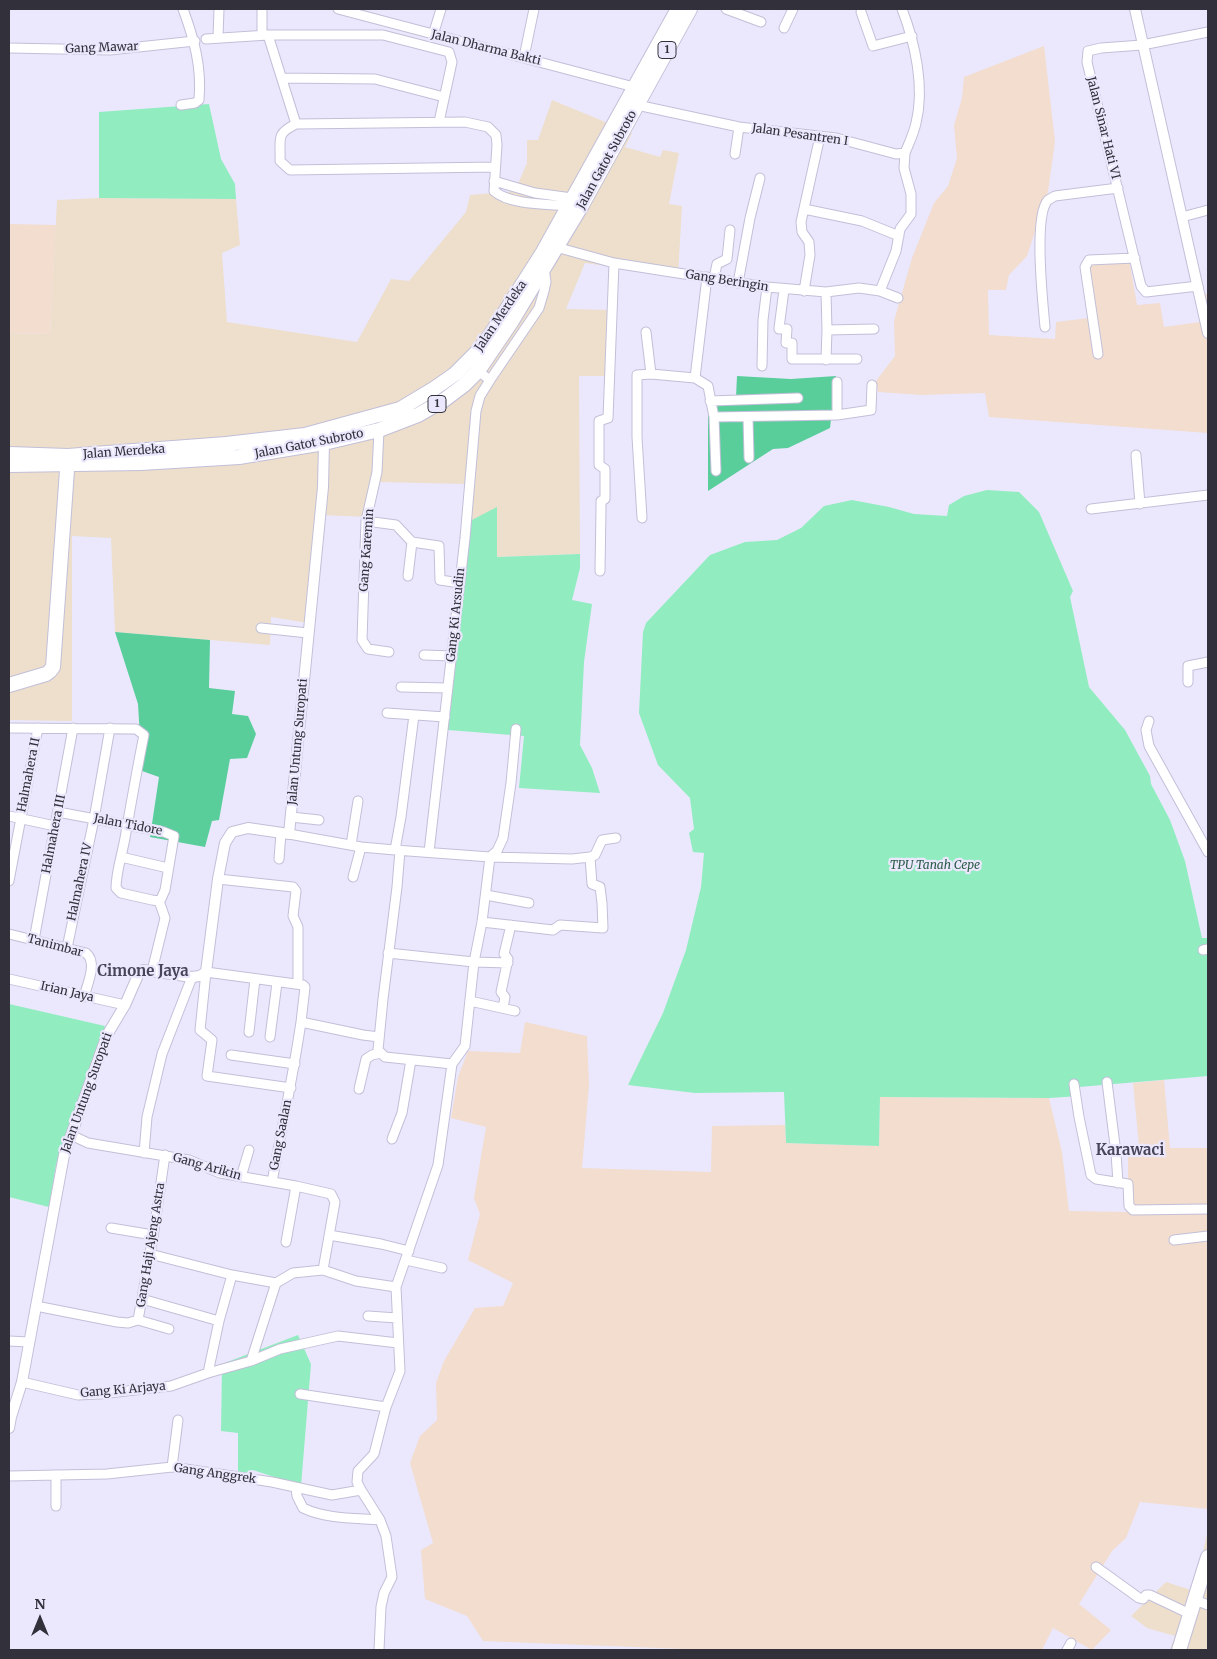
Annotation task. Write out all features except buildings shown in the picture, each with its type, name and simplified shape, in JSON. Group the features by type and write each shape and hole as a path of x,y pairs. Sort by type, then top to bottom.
{"main road":[{"name":"Jalan Merdeka","path":"639,90 678,9"},
{"name":"Jalan Merdeka","path":"9,454 68,460 305,435 400,409 455,374 478,350 496,327 553,243 570,202 690,9"},
{"name":"Jalan Gatot Subroto","path":"9,465 68,460 141,463 239,457 324,443 379,430 418,414 444,400 464,385 478,371 512,321 544,268 553,243 637,105 639,90"},
{"name":"Jalan Merdeka","path":"9,685 46,674 53,667 68,460"},
{"path":"1179,1650 1208,1557"}],"street":[{"path":"181,105 195,103 199,100 201,83 195,41 183,9"},
{"path":"218,38 219,9"},
{"path":"262,9 265,35 282,78 296,124"},
{"name":"Jalan Dharma Bakti","path":"338,9 524,57 639,90"},
{"path":"433,35 442,9"},
{"path":"524,57 534,9"},
{"path":"726,9 761,22"},
{"path":"784,28 793,9"},
{"path":"880,291 896,252 900,229 911,214 911,194 904,168 905,153 916,124 920,94 912,36 902,9"},
{"path":"1135,9 1208,333"},
{"path":"861,12 873,46 912,36"},
{"path":"1142,45 1208,32"},
{"path":"206,40 265,35 383,34 450,52 452,62 439,122"},
{"name":"Gang Mawar","path":"9,48 110,50 195,41"},
{"name":"Jalan Sinar Hati VI","path":"1142,45 1101,48 1088,51 1087,62 1141,286 1146,292 1198,286"},
{"path":"282,78 375,79 444,97"},
{"name":"Jalan Pesantren I","path":"637,105 739,127 836,138 896,154 905,153"},
{"path":"495,167 290,170 280,161 281,135 284,130 296,124 465,122 488,127 496,135 497,146 494,191 499,195 517,201 570,202"},
{"path":"735,154 739,127"},
{"path":"804,291 810,255 809,242 802,232 802,222 820,136"},
{"path":"738,283 750,218 760,178"},
{"path":"1045,327 1040,233 1048,200 1055,196 1118,188"},
{"path":"804,209 862,221 899,236"},
{"path":"1182,217 1208,210"},
{"path":"695,378 711,278 717,264 727,259 730,230"},
{"name":"Gang Beringin","path":"553,243 563,249 614,263 738,283 784,290 826,292 860,288 880,291 898,298"},
{"path":"1098,354 1085,266 1089,260 1135,258"},
{"path":"600,571 601,501 605,499 605,469 599,464 598,421 608,418 614,263"},
{"name":"Gang Ki Arsudin","path":"429,852 460,583 476,411 480,396 538,308 546,282 544,268"},
{"path":"762,366 763,320 767,287"},
{"path":"784,290 779,329 787,329 786,343 792,343 792,359 857,359"},
{"path":"826,292 826,360"},
{"path":"827,330 874,329"},
{"path":"646,332 651,374"},
{"path":"478,371 490,380"},
{"path":"642,518 637,437 637,375 651,374 695,378 708,386 714,417 716,471"},
{"path":"837,382 837,415"},
{"path":"714,417 837,415 871,410 872,385"},
{"path":"710,400 798,398"},
{"path":"748,417 749,458"},
{"name":"Gang Karemin","path":"379,430 377,472 366,522 362,640 368,649 389,652"},
{"name":"Jalan Untung Suropati","path":"285,834 292,817 323,487 324,443"},
{"path":"1136,455 1140,504"},
{"path":"1091,509 1208,495"},
{"path":"366,522 396,525 412,542 440,546 440,580 460,583"},
{"path":"408,576 412,542"},
{"path":"261,628 308,633"},
{"path":"424,655 452,656"},
{"path":"1188,682 1188,666 1208,662"},
{"path":"401,687 448,688"},
{"path":"387,713 444,716"},
{"path":"414,715 397,850 397,887 378,1050 385,1057 452,1064"},
{"path":"1149,721 1146,730 1149,746 1208,852"},
{"path":"9,728 136,729 144,734 116,888 121,894 159,901 164,918 152,971 192,977 200,976 206,972 278,983 298,984 298,927 293,916 296,891 293,888 218,879"},
{"name":"Halmahera II","path":"9,881 38,728"},
{"name":"Halmahera III","path":"34,940 73,728"},
{"name":"Halmahera IV","path":"67,948 94,819 110,728"},
{"path":"379,1650 381,1607 384,1593 392,1577 386,1536 380,1520 357,1482 358,1471 374,1454 386,1407 400,1370 396,1287 438,1165 452,1064 465,1046 474,962 482,922 490,857 497,851 503,838 516,729"},
{"path":"351,845 358,800"},
{"name":"Jalan Tidore","path":"58,812 164,832 174,836 164,890 159,901"},
{"path":"9,816 55,826"},
{"path":"292,817 319,820"},
{"path":"291,1088 207,1076 212,1040 200,1030 218,879 225,843 232,832 248,828 361,847 490,857 572,860 594,855 602,840 616,838"},
{"path":"279,859 285,834"},
{"path":"353,877 361,847"},
{"path":"121,857 168,868"},
{"path":"482,922 552,930 560,925 603,928 600,887 592,884 590,857"},
{"path":"486,895 529,903"},
{"path":"503,1008 505,997 501,992 508,963 508,958 504,954 511,926"},
{"name":"Tanimbar","path":"9,934 86,952 92,959 92,965 84,997"},
{"path":"388,954 474,962 508,963"},
{"name":"Jalan Untung Suropati","path":"9,1428 22,1382 62,1164 71,1134 107,1035 139,973 143,970 152,971"},
{"path":"144,1153 147,1117 162,1054 192,977"},
{"name":"Irian Jaya","path":"9,979 124,1005"},
{"path":"249,1032 255,979"},
{"path":"270,1036 278,983"},
{"name":"Gang Saalan","path":"272,1182 286,1102 291,1088 301,1022 305,987 298,984"},
{"path":"470,1001 515,1011"},
{"path":"301,1022 362,1035 379,1036"},
{"path":"359,1089 366,1059 381,1053"},
{"path":"231,1056 295,1064"},
{"path":"392,1139 402,1113 411,1060"},
{"path":"1107,1082 1118,1183"},
{"path":"1074,1084 1092,1175 1096,1180 1128,1184 1129,1206 1133,1210 1208,1210"},
{"name":"Gang Arikin","path":"71,1134 88,1142 189,1160 220,1173 332,1194 335,1202 323,1270"},
{"path":"241,1177 249,1150"},
{"name":"Gang Haji Ajeng Astra","path":"36,1306 117,1322 128,1323 138,1320 165,1155"},
{"path":"286,1242 296,1186"},
{"path":"111,1228 153,1235"},
{"path":"329,1236 381,1244 442,1268"},
{"path":"1174,1240 1208,1236"},
{"path":"150,1254 232,1275 276,1283 293,1273 323,1270 356,1281 396,1287"},
{"path":"208,1373 219,1321 232,1275"},
{"path":"251,1361 276,1283"},
{"path":"142,1299 219,1321"},
{"path":"368,1316 397,1318"},
{"path":"138,1320 169,1329"},
{"name":"Gang Ki Arjaya","path":"22,1382 78,1395 100,1394 171,1386 251,1361 280,1349 338,1336 398,1343"},
{"path":"9,1341 29,1342"},
{"path":"300,1394 386,1407"},
{"path":"172,1467 178,1420"},
{"name":"Gang Anggrek","path":"9,1476 107,1474 172,1467 272,1482 332,1495 361,1490"},
{"path":"56,1475 56,1506"},
{"path":"296,1488 297,1496 303,1508 314,1514 380,1520"},
{"path":"1096,1567 1139,1598 1143,1599 1146,1595 1150,1595 1190,1614"},
{"path":"1195,1600 1208,1605"}],"shaded area":[{"path":"1044,46 1055,141 1048,192 1027,256 1009,275 1006,290 988,290 989,335 1055,339 1056,322 1089,318 1084,265 1129,259 1137,305 1160,303 1164,327 1207,321 1201,294 1208,294 1208,433 989,417 985,393 921,395 878,392 876,381 895,356 894,321 912,258 934,203 948,186 957,158 954,125 962,98 964,77"},
{"path":"552,100 632,133 625,147 660,157 663,150 679,153 669,204 682,206 678,276 585,263 566,309 612,310 608,376 579,376 580,554 497,557 496,508 464,524 468,484 378,482 368,517 320,515 314,624 271,617 270,645 115,632 111,538 72,536 72,721 9,720 9,333 50,334 57,200 99,198 236,199 240,245 222,253 227,322 357,342 391,279 409,281 466,212 470,195 515,191 527,163 527,140 538,140"},
{"path":"9,224 56,225 50,334 9,333"},
{"path":"525,1022 587,1036 589,1085 582,1168 711,1172 712,1126 785,1125 786,1143 879,1146 880,1097 1049,1098 1062,1152 1069,1211 1128,1212 1128,1157 1140,1157 1133,1083 1164,1080 1170,1148 1208,1148 1208,1509 1140,1502 1126,1538 1112,1551 1079,1604 1111,1630 1092,1650 1053,1628 1042,1650 709,1650 483,1641 467,1616 425,1599 421,1550 433,1543 410,1463 420,1436 437,1420 436,1383 444,1361 475,1308 503,1306 513,1283 468,1260 480,1214 474,1198 486,1127 451,1118 458,1077 468,1051 520,1053"},
{"path":"1208,1530 1208,1650 1170,1650 1175,1636 1147,1628 1131,1616 1166,1582 1194,1591"}],"green space":[{"path":"209,104 221,159 235,184 236,199 99,198 99,112"},
{"path":"737,376 791,379 836,376 830,428 788,448 773,449 708,491 708,398 736,397"},
{"name":"TPU Tanah Cepe","path":"987,490 1019,492 1039,512 1073,591 1070,597 1089,687 1125,730 1150,776 1151,784 1170,820 1185,861 1202,938 1208,938 1208,1076 1079,1087 1080,1096 1049,1098 880,1097 879,1146 786,1143 784,1092 695,1093 628,1085 663,1013 686,950 701,887 704,853 693,852 689,833 694,829 690,798 658,765 639,713 643,632 646,623 710,555 745,542 777,540 801,528 824,506 852,500 914,514 947,516 949,505 964,496"},
{"path":"497,507 497,557 580,554 580,568 572,600 592,604 584,662 580,745 592,768 600,793 519,788 524,736 448,730 461,604 464,524"},
{"path":"115,632 210,640 209,688 235,691 232,714 248,716 256,734 247,758 230,759 219,820 212,821 205,847 150,837 159,777 142,771 138,704"},
{"path":"9,1004 105,1026 56,1165 49,1207 9,1197"},
{"path":"298,1335 311,1364 301,1486 253,1470 238,1477 238,1433 221,1431 222,1364"}],"district":[{"name":"Cimone Jaya","path":"143,972"},
{"name":"Karawaci","path":"1130,1151"}]}
